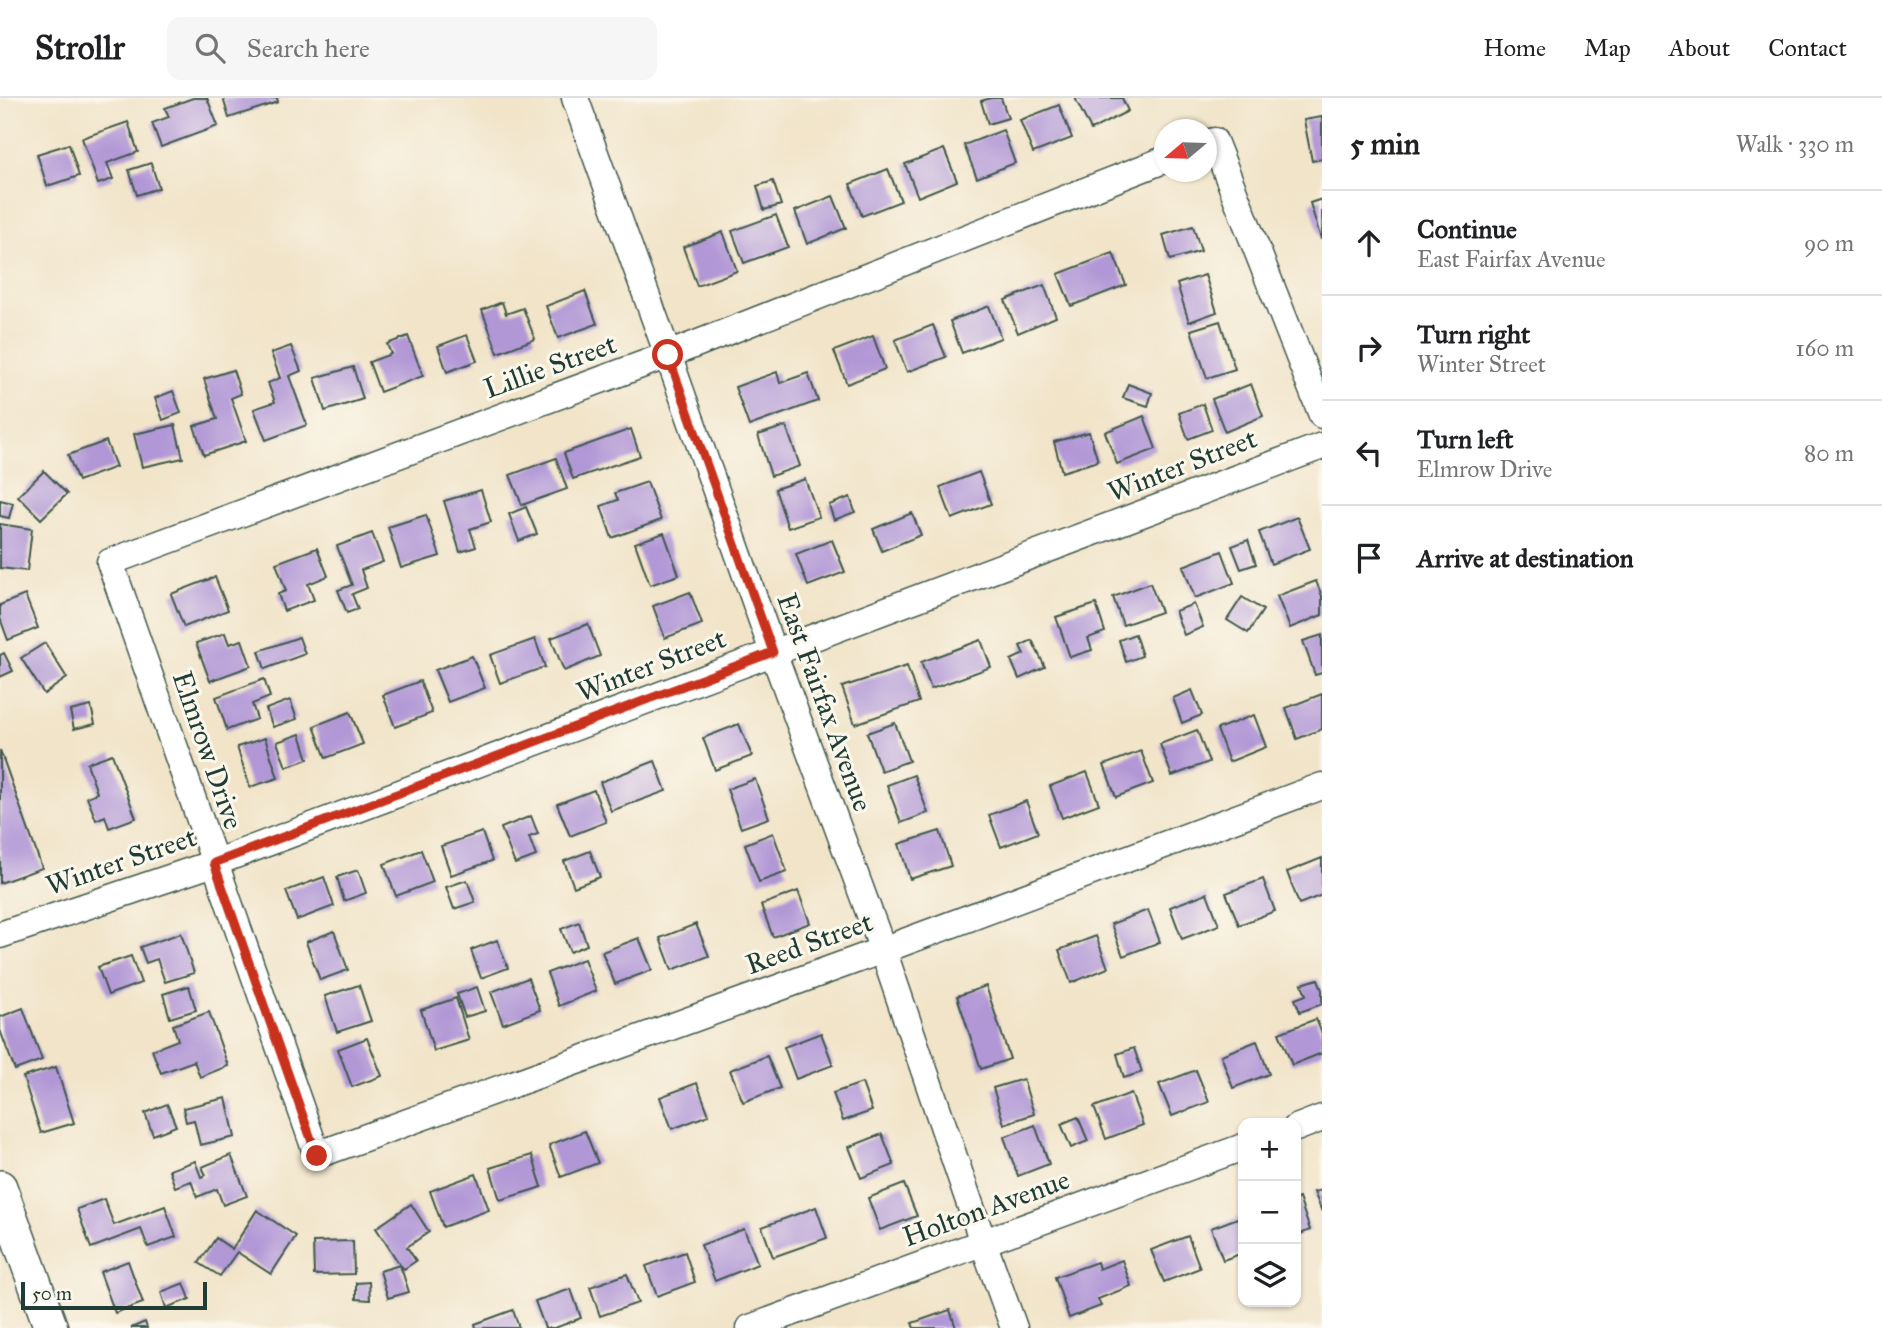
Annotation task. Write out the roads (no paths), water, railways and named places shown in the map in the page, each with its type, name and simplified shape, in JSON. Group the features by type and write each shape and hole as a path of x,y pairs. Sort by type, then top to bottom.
{"street":[{"name":"East Fairfax Avenue","path":"575,98 773,652 883,950 1014,1328"},
{"path":"1217,159 1322,415"},
{"name":"Lillie Street","path":"110,562 668,355 1154,164"},
{"name":"Winter Street","path":"0,935 214,863 1322,446"},
{"name":"Elmrow Drive","path":"110,562 317,1156"},
{"name":"Reed Street","path":"317,1156 883,950 1322,786"},
{"path":"1301,1126 1322,1118"},
{"name":"Holton Avenue","path":"750,1328 1238,1149"},
{"path":"3,1209 51,1328"}]}
